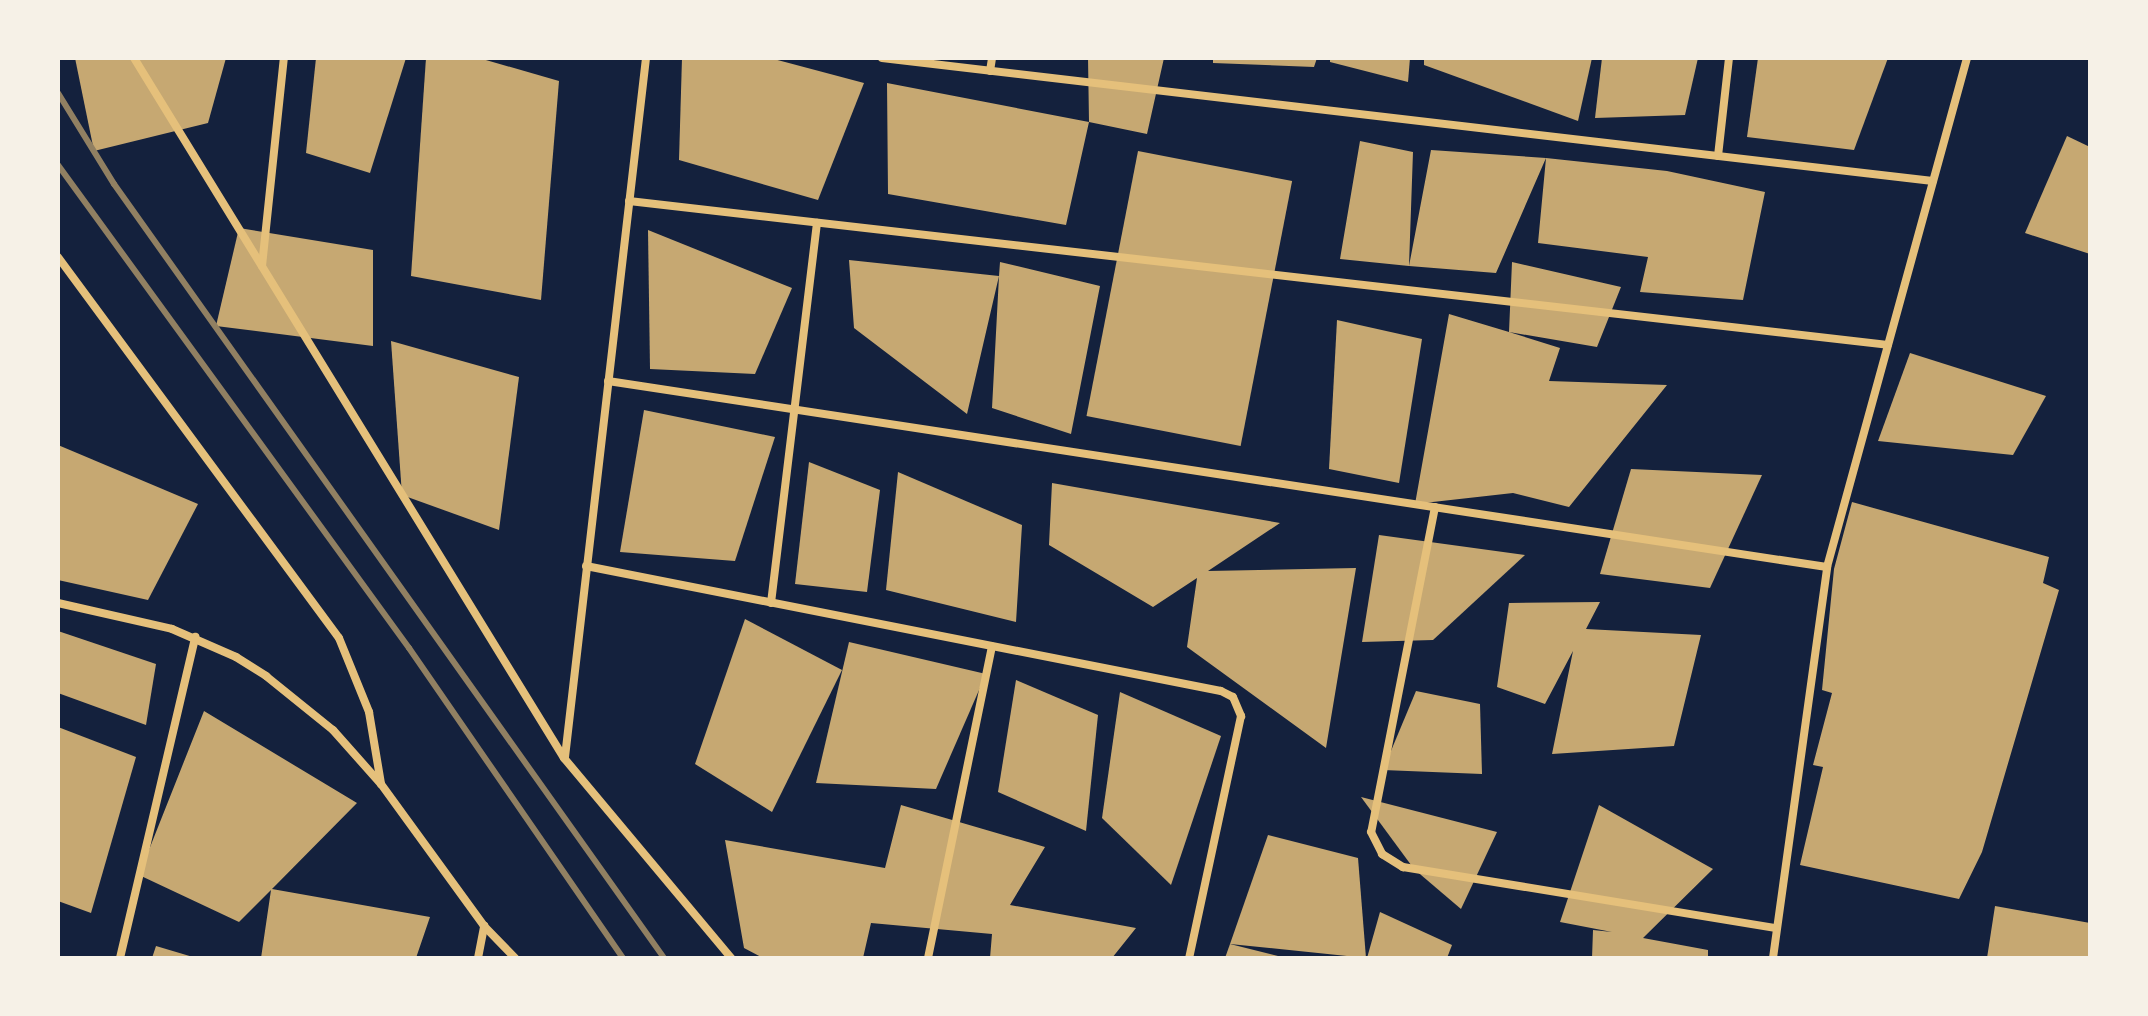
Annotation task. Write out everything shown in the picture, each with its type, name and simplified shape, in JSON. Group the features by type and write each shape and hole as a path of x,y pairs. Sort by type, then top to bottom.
{"street":[{"path":"134,58 564,758 731,958"},
{"path":"262,267 284,58"},
{"path":"564,758 646,58"},
{"path":"882,58 1933,181"},
{"path":"990,71 992,58"},
{"path":"1718,156 1729,58"},
{"path":"1773,958 1827,567 1967,58"},
{"path":"629,201 1888,345"},
{"path":"771,603 817,223"},
{"path":"58,257 339,638 369,712 381,784"},
{"path":"608,381 1827,567"},
{"path":"1435,507 1371,832 1382,854 1403,867 1776,928"},
{"path":"586,566 1221,691 1238,703 1241,716 1189,958"},
{"path":"58,603 195,637 266,676 333,730 381,784 484,926 515,958"},
{"path":"120,958 195,637"},
{"path":"928,958 992,646"},
{"path":"478,958 484,926"}],"building":[{"path":"75,58 226,58 208,123 94,151"},
{"path":"316,58 406,58 370,173 306,153"},
{"path":"426,58 479,58 559,81 541,300 411,276"},
{"path":"682,58 770,58 864,83 818,200 679,160"},
{"path":"1088,58 1164,58 1147,134 1089,122"},
{"path":"1213,58 1317,58 1314,67 1213,63"},
{"path":"1330,58 1410,58 1408,82 1330,62"},
{"path":"1424,58 1592,58 1578,121 1424,65"},
{"path":"1602,58 1698,58 1685,115 1595,118"},
{"path":"1758,58 1888,58 1854,150 1747,137"},
{"path":"887,83 1089,122 1066,225 888,194"},
{"path":"2067,136 2090,147 2090,254 2025,233"},
{"path":"1360,141 1413,152 1409,266 1340,259"},
{"path":"1431,150 1546,158 1496,273 1409,266"},
{"path":"1138,151 1292,181 1241,446 1086,416"},
{"path":"1546,158 1667,171 1765,192 1743,300 1640,292 1648,257 1538,243"},
{"path":"239,228 373,250 373,346 216,326"},
{"path":"648,230 792,288 755,374 650,369"},
{"path":"849,260 999,276 967,414 854,328"},
{"path":"1000,262 1100,286 1071,434 992,408"},
{"path":"1512,262 1621,287 1597,347 1509,332"},
{"path":"1449,314 1560,348 1549,381 1667,385 1569,507 1513,493 1415,504"},
{"path":"1337,320 1422,339 1399,483 1329,469"},
{"path":"391,341 519,377 499,530 402,495"},
{"path":"1910,353 2046,396 2013,455 1878,441"},
{"path":"644,410 775,437 735,561 620,552"},
{"path":"58,445 198,504 148,600 58,580"},
{"path":"809,462 880,490 867,592 795,584"},
{"path":"1631,469 1762,475 1710,588 1600,574"},
{"path":"898,472 1022,525 1016,622 886,590"},
{"path":"1052,483 1280,523 1208,571 1356,568 1326,748 1187,647 1197,578 1153,607 1049,545"},
{"path":"1852,502 2049,557 2043,583 2059,590 1982,852 1959,899 1800,865 1823,767 1813,765 1832,693 1822,690 1834,569"},
{"path":"1379,535 1525,555 1433,640 1362,642"},
{"path":"1600,602 1586,629 1701,635 1674,746 1552,754 1573,651 1545,704 1497,687 1509,603"},
{"path":"745,619 842,670 772,812 695,764"},
{"path":"58,631 156,664 146,725 58,693"},
{"path":"849,642 986,674 936,789 816,783"},
{"path":"1016,680 1098,715 1086,831 998,792"},
{"path":"1416,691 1480,704 1482,774 1383,770"},
{"path":"1120,692 1221,736 1171,885 1102,818"},
{"path":"204,711 357,803 272,889 430,917 416,958 261,958 271,890 239,922 139,875"},
{"path":"58,727 136,757 91,913 58,901"},
{"path":"1361,797 1497,832 1461,909 1414,869"},
{"path":"901,805 1045,847 1010,905 1136,928 1112,958 990,958 992,934 871,923 863,958 763,958 744,948 725,840 885,868"},
{"path":"1599,805 1713,869 1643,938 1708,950 1708,958 1592,958 1593,930 1612,932 1560,922"},
{"path":"1268,835 1358,858 1366,958 1230,944"},
{"path":"1995,906 2090,923 2090,958 1987,958"},
{"path":"1380,912 1452,945 1447,958 1367,958"},
{"path":"1230,944 1282,957 1282,958 1225,958"},
{"path":"156,946 193,957 193,958 152,958"}],"railway":[{"path":"58,93 114,184 664,958"},
{"path":"58,165 409,648 623,958"}]}
